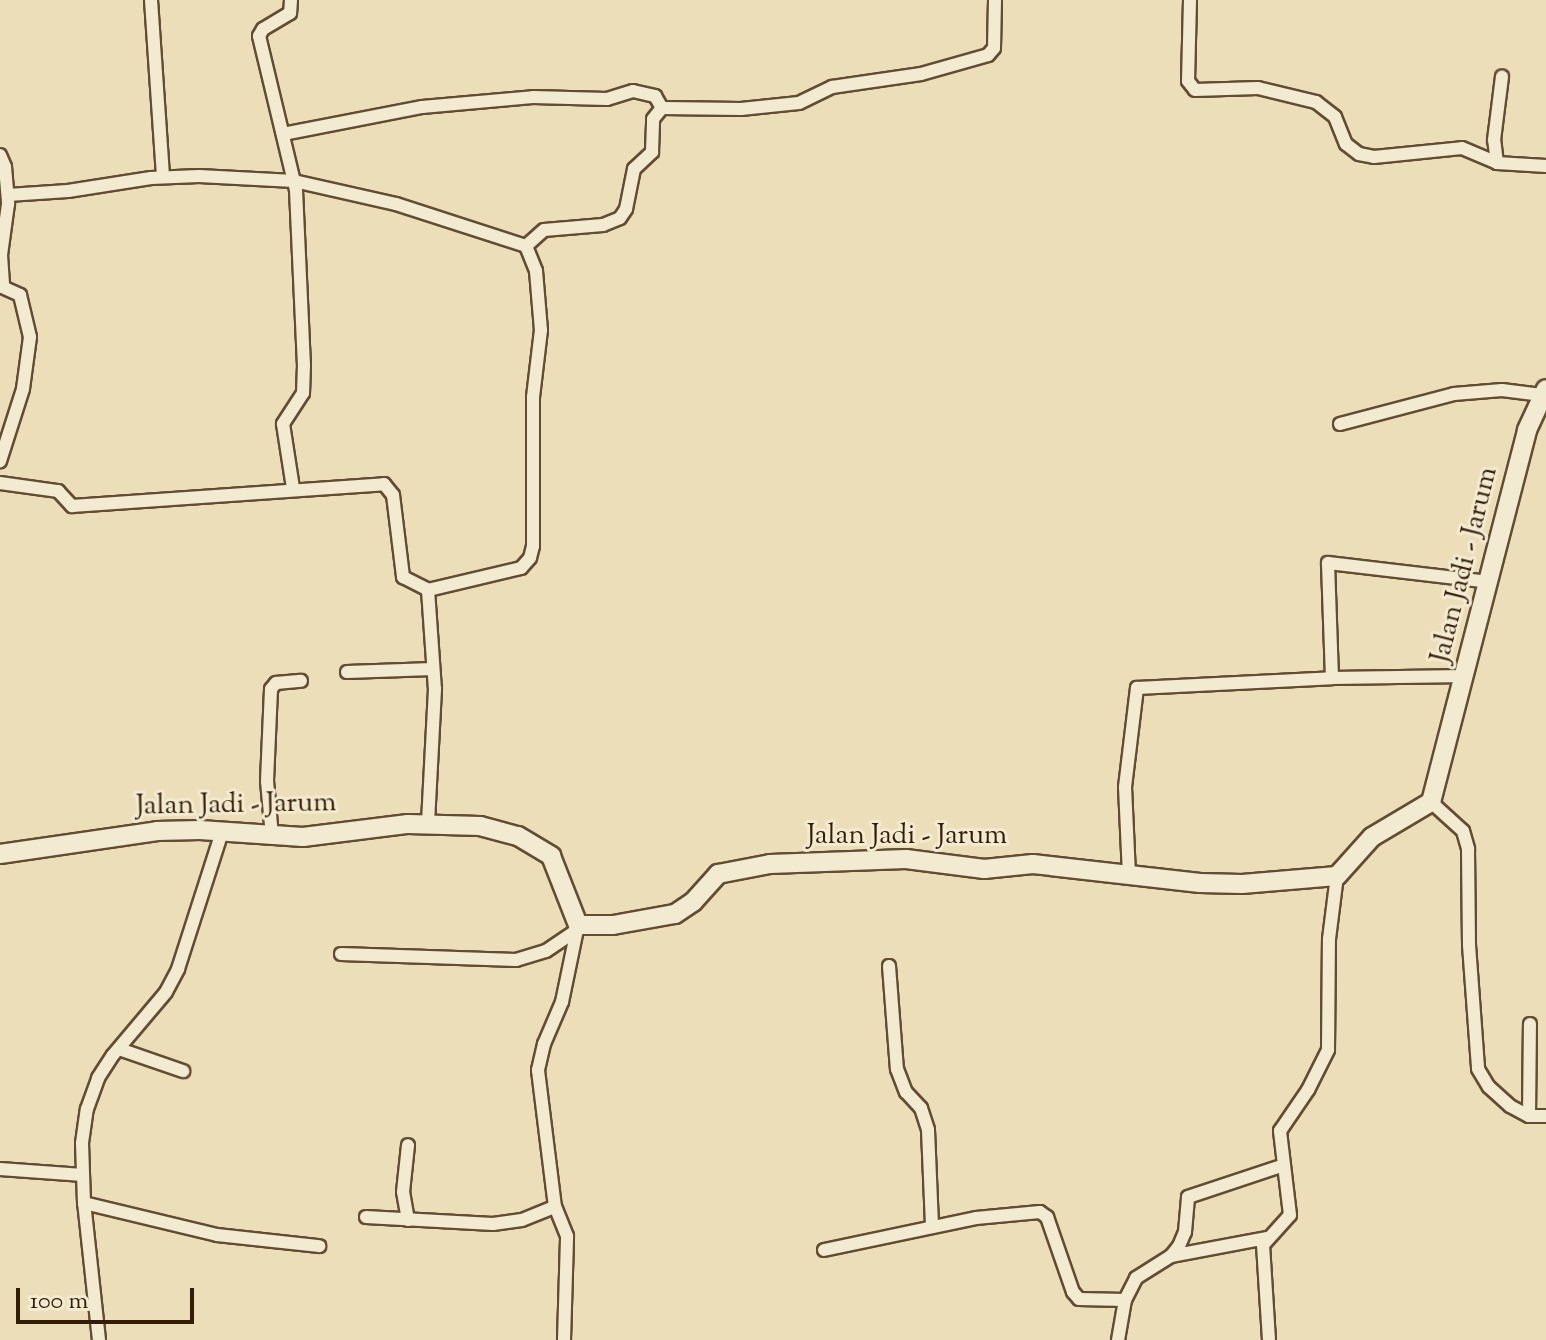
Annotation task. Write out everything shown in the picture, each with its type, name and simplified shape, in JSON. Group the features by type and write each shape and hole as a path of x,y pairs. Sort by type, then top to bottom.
{"street":[{"path":"151,0 163,177"},
{"path":"291,0 290,13 263,29 259,36 294,181 305,339 303,393 283,424 293,488"},
{"path":"662,108 741,109 799,103 832,87 921,74 988,55 994,48 995,0"},
{"path":"1190,0 1188,81 1195,90 1258,88 1316,102 1335,117 1346,144 1359,154 1374,157 1462,148 1497,163 1546,166"},
{"path":"1497,163 1494,140 1502,77"},
{"path":"283,134 422,107 519,98 607,99 633,91 655,96 662,108"},
{"path":"526,246 544,230 603,225 620,218 626,209 634,169 652,152 653,119 662,108"},
{"path":"0,155 5,167 8,195 1,255 2,287 20,295 30,337 23,389 0,461"},
{"path":"8,195 163,177 294,181 396,204 526,246"},
{"path":"0,483 58,491 71,506 185,501 293,488 387,485 393,495 403,577 428,590 511,572 530,558 535,500 533,397 541,330 539,287 526,246"},
{"path":"1340,424 1454,394 1502,390 1544,392"},
{"name":"Jalan Jadi - Jarum","path":"1431,802 1466,676 1527,430 1544,392"},
{"path":"1332,678 1328,563 1489,582"},
{"path":"428,590 435,733 428,824"},
{"path":"347,672 433,669"},
{"path":"1129,875 1125,787 1137,688 1332,678 1466,676"},
{"path":"272,836 267,781 271,689 276,683 301,681"},
{"path":"1269,1340 1263,1249 1267,1238 1290,1215 1280,1131 1308,1090 1328,1050 1329,939 1337,876 1372,837 1431,802 1463,831 1468,849 1469,959 1478,1069 1489,1087 1510,1106 1529,1116 1546,1116"},
{"name":"Jalan Jadi - Jarum","path":"0,854 36,852 88,839 157,831 303,837 428,824 480,826 538,845 557,866 578,928 675,914 693,902 718,874 770,864 906,859 984,869 1033,864 1242,884 1337,876"},
{"path":"99,1340 84,1203 87,1109 98,1078 166,992 178,969 222,832"},
{"path":"341,954 516,960 546,951 578,928"},
{"path":"564,1340 567,1236 555,1207 538,1070 544,1044 562,1002 578,928"},
{"path":"889,966 897,1069 906,1092 921,1108 928,1130 932,1227"},
{"path":"1529,1116 1530,1024"},
{"path":"119,1049 183,1071"},
{"path":"408,1145 403,1192 408,1220"},
{"path":"1171,1256 1185,1232 1188,1197 1284,1165"},
{"path":"0,1169 83,1175"},
{"path":"84,1203 217,1235 319,1246"},
{"path":"366,1217 493,1224 522,1220 555,1207"},
{"path":"824,1250 1008,1213 1040,1212 1047,1217 1073,1292 1079,1299 1085,1302 1125,1300"},
{"path":"1118,1340 1125,1300 1136,1278 1171,1256 1267,1238"}]}
